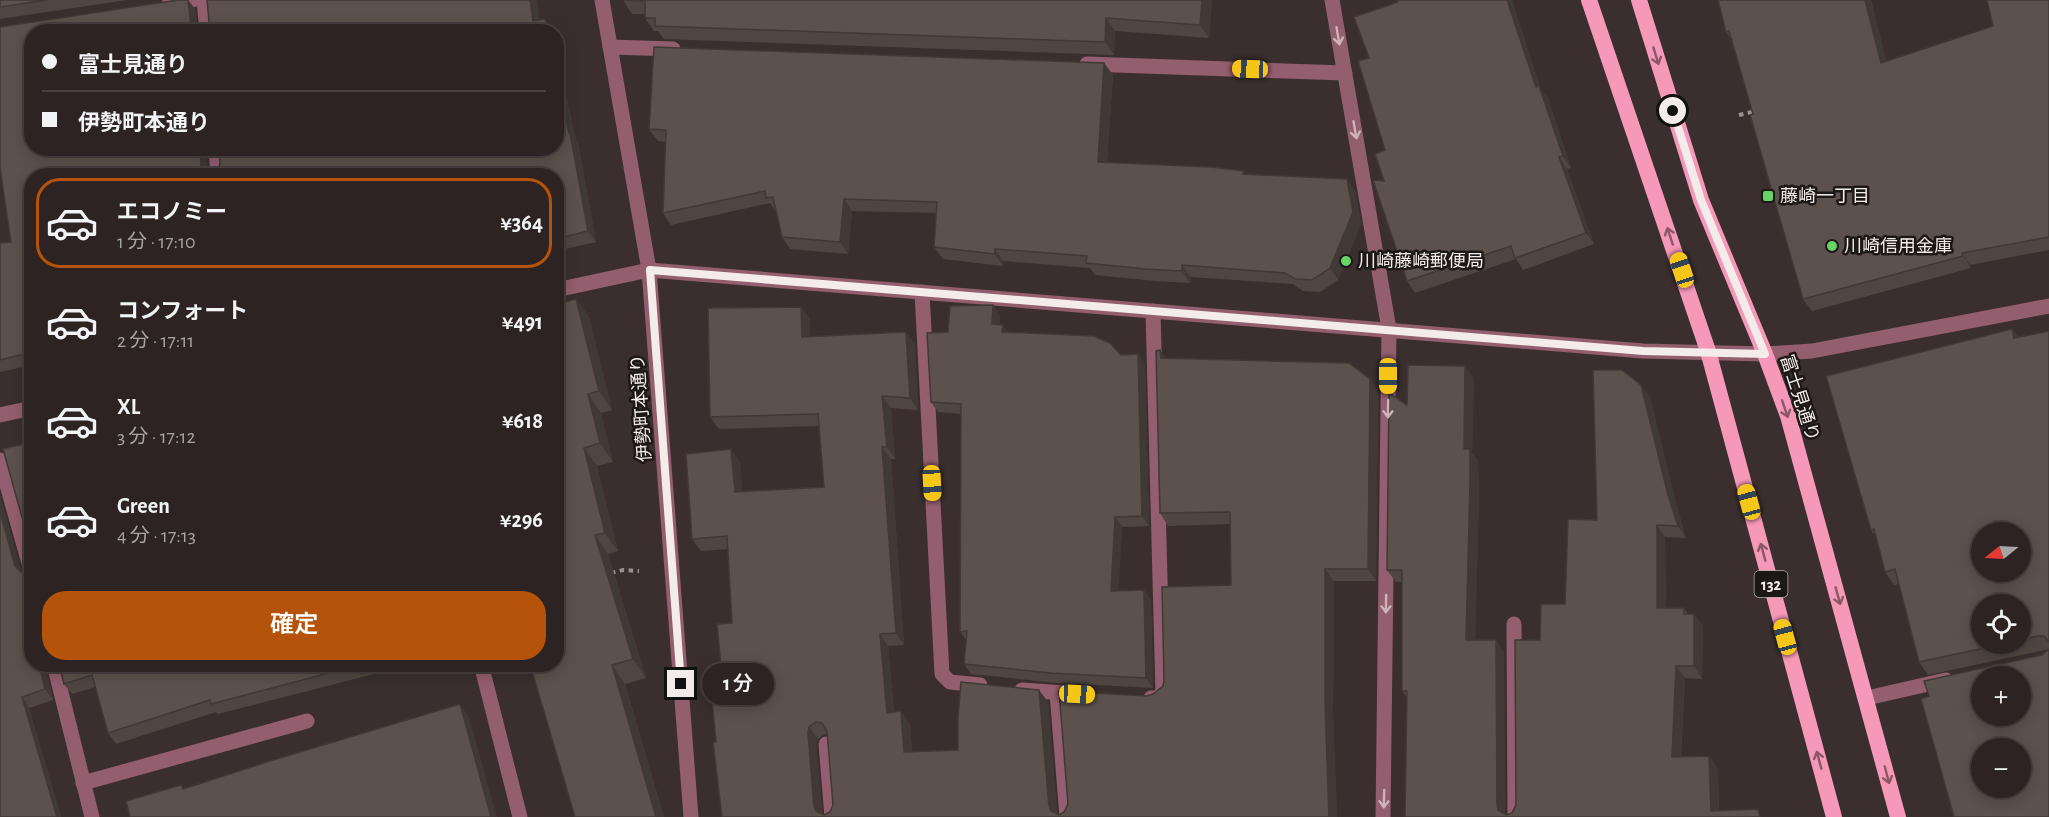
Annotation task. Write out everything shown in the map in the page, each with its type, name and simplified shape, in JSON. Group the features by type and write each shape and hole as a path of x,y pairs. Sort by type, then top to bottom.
{"highway":[{"name":"132","path":"1589,0 1708,351 1834,817"},
{"name":"富士見通り","path":"1638,0 1701,200 1765,354 1788,416 1898,817"}],"street":[{"path":"159,5 193,0"},
{"path":"204,0 206,24"},
{"name":"伊勢町本通り","path":"602,0 650,270 691,817"},
{"path":"1332,0 1389,329 1383,817"},
{"path":"610,47 693,50"},
{"path":"1072,63 1345,73"},
{"path":"564,288 650,270 1643,351 1765,354 1812,351 2049,306"},
{"path":"922,292 942,674 950,682 1090,695"},
{"path":"1134,697 1156,698 1162,693 1153,311"},
{"path":"0,416 24,410"},
{"path":"0,460 24,546"},
{"path":"1514,624 1515,817"},
{"path":"56,672 92,817"},
{"path":"483,672 520,817"},
{"path":"1867,698 1958,677"},
{"path":"1057,693 1067,817"},
{"path":"83,783 307,721"},
{"path":"826,744 832,817"}],"path":[{"path":"1739,115 1761,109"},
{"path":"601,575 623,570 672,573"}],"building":[{"path":"0,0 47,0 0,7"},
{"path":"188,0 191,24 24,24 24,156 200,156 202,168 24,168 24,354 0,360 0,243 11,242 0,168 0,27"},
{"path":"207,0 530,0 533,21 545,19 546,24 208,24"},
{"path":"623,0 1202,0 1200,25 1106,18 1105,42 655,26 655,18 645,18 645,1"},
{"path":"1397,0 1507,0 1536,87 1539,86 1563,156 1559,157 1586,233 1515,258 1511,246 1407,281 1373,180 1384,181 1375,154 1385,150 1358,61 1369,58 1354,17 1398,2"},
{"path":"1718,0 1865,0 1881,63 1993,26 1987,0 2049,0 2049,237 1962,253 1963,256 1803,299 1750,115 1753,114"},
{"path":"654,47 1104,63 1098,162 1211,167 1244,171 1243,174 1347,179 1353,212 1330,268 1312,280 1295,279 1285,273 1182,265 1182,271 1146,269 1086,263 1087,256 995,249 995,254 934,247 937,202 844,199 840,242 782,237 773,197 766,198 765,191 663,213 666,130 649,129"},
{"path":"564,110 588,231 564,237 564,168 218,168 220,156 564,156"},
{"path":"576,299 599,391 588,394 600,443 584,448 605,533 595,535 633,659 612,665 656,817 575,817 532,672 564,672 564,302"},
{"path":"993,305 992,324 1003,325 1002,332 1094,336 1110,343 1121,355 1138,354 1142,516 1115,517 1111,591 1144,590 1146,678 1051,673 964,664 967,631 960,632 961,404 931,402 927,333 948,332 950,306"},
{"path":"801,307 802,337 906,332 910,398 882,396 887,447 882,447 896,633 880,634 887,713 901,711 904,752 958,750 961,682 1039,690 1049,806 1051,811 1059,815 1064,812 1068,804 1059,691 1147,696 1153,694 1163,686 1164,681 1162,587 1231,585 1230,512 1160,513 1156,351 1160,350 1161,358 1349,363 1370,379 1368,569 1325,569 1325,702 1329,817 722,817 713,742 716,742 711,688 723,687 717,624 732,623 727,536 692,539 686,454 731,449 735,492 824,487 818,414 710,417 708,308","holes":["816,722 822,723 827,731 833,805 830,812 824,815 816,811 814,806 808,733 809,727"]},
{"path":"2012,329 2014,338 2049,331 2049,642 2044,636 2031,638 2031,594 1971,594 1971,651 1919,662 1895,569 1885,572 1874,529 1871,530 1826,376"},
{"path":"1408,365 1465,366 1464,449 1470,449 1466,640 1496,640 1498,810 1506,815 1512,813 1516,805 1515,640 1540,640 1541,604 1565,604 1568,519 1597,520 1593,370 1622,370 1641,385 1668,495 1678,526 1657,525 1657,608 1684,608 1684,614 1694,614 1694,666 1676,666 1672,757 1709,756 1711,811 1758,809 1760,817 1405,817 1407,691 1402,691 1402,570 1387,570 1389,393 1407,405"},
{"path":"24,444 24,524 3,449"},
{"path":"0,512 15,566 21,572 24,571 24,672 41,672 45,689 22,697 57,817 0,817"},
{"path":"2049,649 2049,817 1954,817 1921,699 1929,696 1924,681 1971,671 1971,726 2031,726 2031,666 1992,666 2042,655"},
{"path":"61,672 333,672 211,704 210,700 108,733 92,675 64,684"},
{"path":"460,704 491,817 130,817 126,801 181,785 183,789"}],"place":[{"name":"藤崎一丁目","path":"1768,196"},
{"name":"川崎信用金庫","path":"1832,246"},
{"name":"川崎藤崎郵便局","path":"1346,261"}],"route":[{"path":"681,684 650,270 1643,351 1765,354 1701,200 1673,111"}]}
